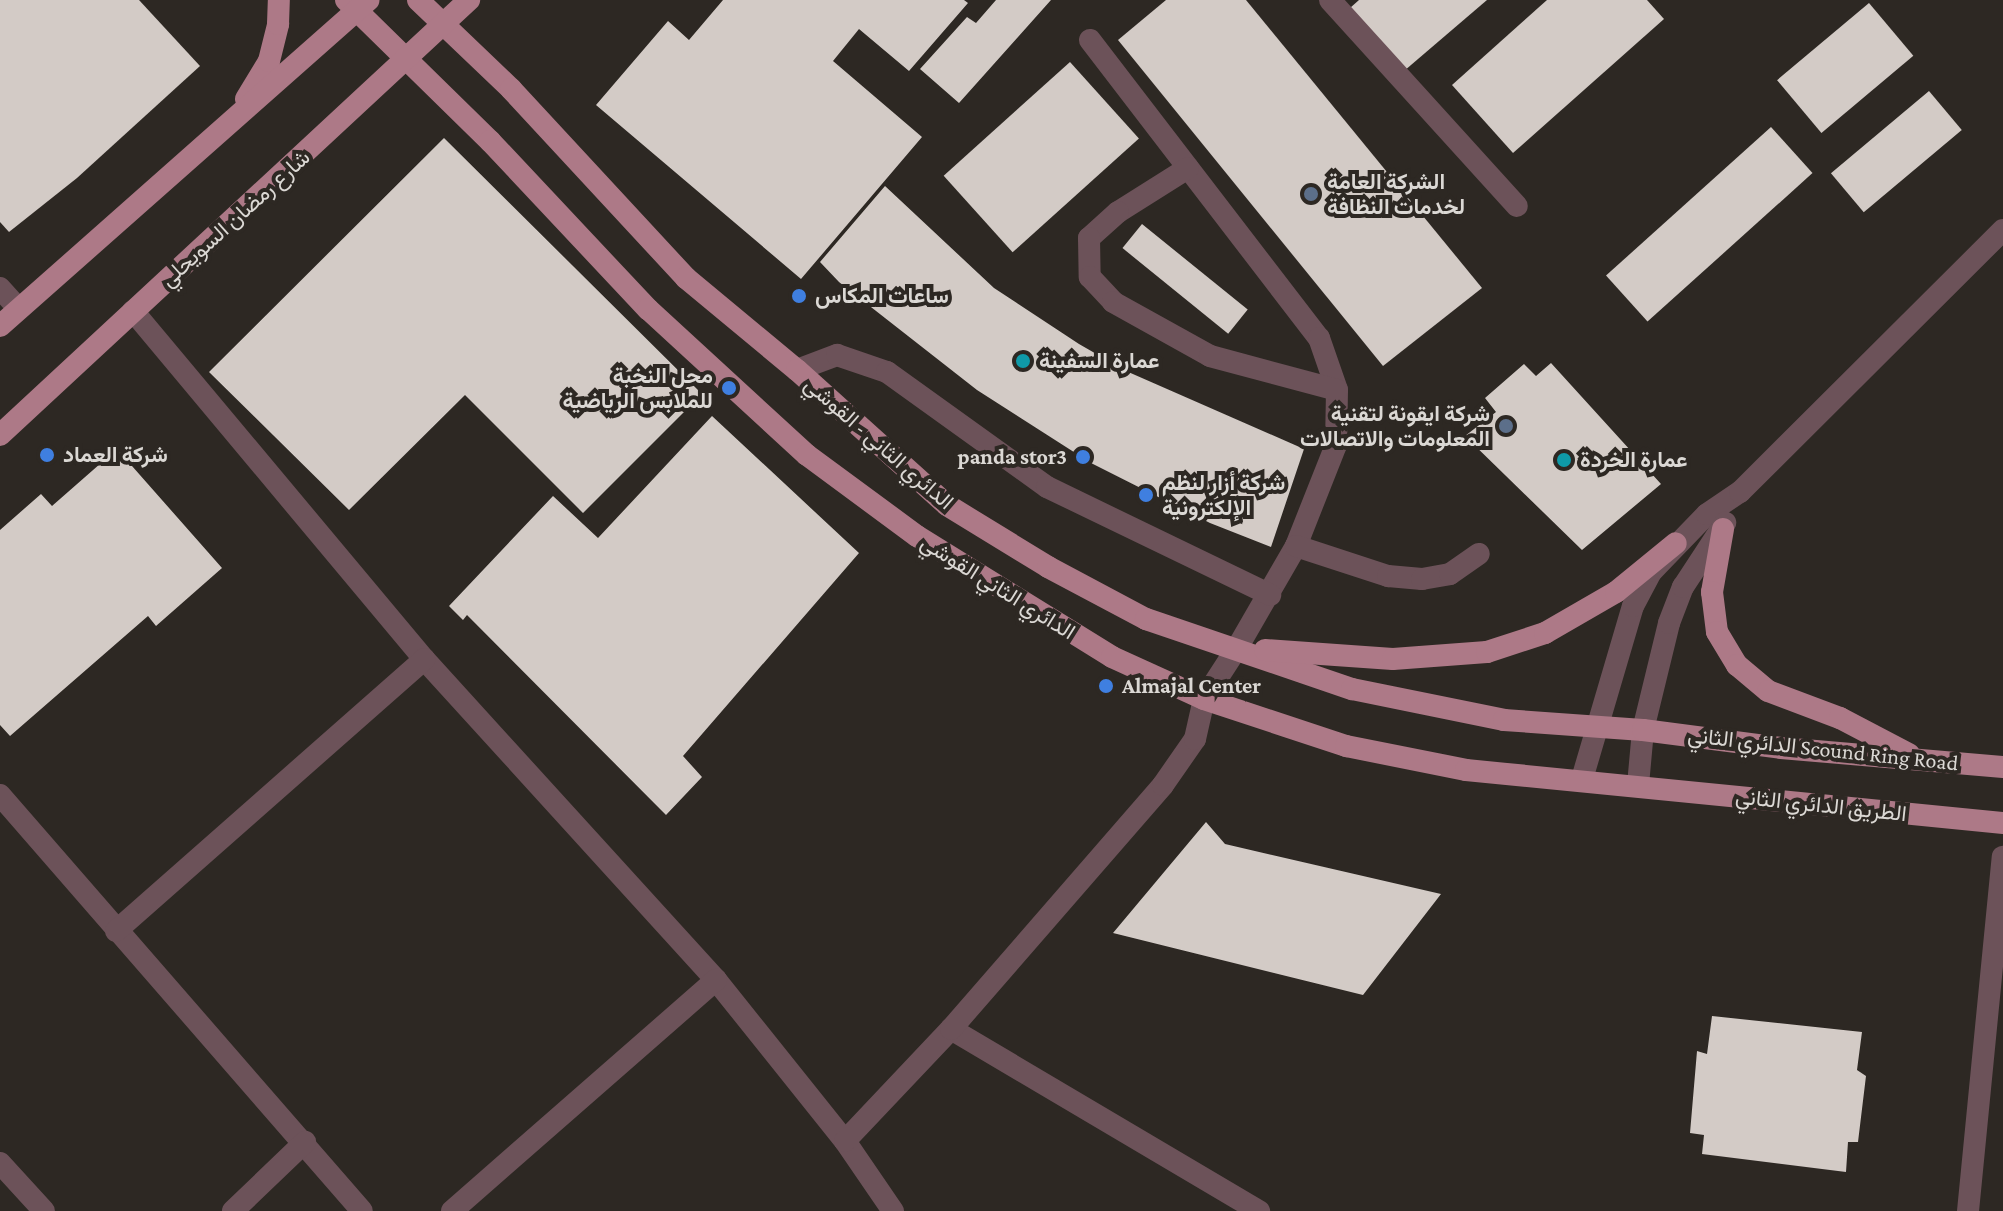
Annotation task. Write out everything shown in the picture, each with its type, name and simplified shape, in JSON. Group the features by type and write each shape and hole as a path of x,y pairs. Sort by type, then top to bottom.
{"main road":[{"path":"206,144 249,96 269,61 278,24 279,0"},
{"name":"الدائري الثاني - القوشي","path":"418,0 511,89 686,278 797,370 947,505 1048,567 1146,619 1352,689 1504,720 1643,730"},
{"name":"شارع رمضان السويحلي","path":"0,435 469,0"},
{"path":"0,326 206,144 357,3"},
{"name":"الدائري الثاني القوشي","path":"357,3 407,60 490,141 648,309 807,455 917,536 1026,606 1112,657 1204,699 1346,746 1466,770 1638,785"},
{"path":"1723,529 1712,592 1717,632 1737,665 1768,691 1840,718 1917,759"},
{"path":"1237,648 1393,659 1487,652 1545,633 1616,592 1676,543"},
{"name":"الدائري الثاني Scound Ring Road","path":"1643,730 1781,748 2003,767"},
{"name":"الطريق الدائري الثاني","path":"1638,785 2003,823"}],"street":[{"path":"1330,0 1517,206"},
{"path":"845,1141 951,1029 1163,785 1195,739 1204,699 1270,595 1296,546 1336,445 1337,390 1319,338 1090,40"},
{"path":"1188,168 1118,212 1089,238 1090,277 1113,302 1210,356 1337,390"},
{"path":"1582,779 1633,606 1652,571 1707,514 1740,492 2003,230"},
{"path":"0,288 19,309"},
{"path":"133,311 424,659 716,980 845,1141 893,1211"},
{"path":"797,370 837,355 887,372 1047,487 1270,595"},
{"path":"1638,785 1643,730 1669,623 1678,599 1703,554 1723,529 1740,492"},
{"path":"1296,546 1388,576 1422,579 1450,574 1479,554"},
{"path":"116,931 424,659"},
{"path":"0,795 362,1211"},
{"path":"1968,1211 2003,857"},
{"path":"452,1211 716,980"},
{"path":"951,1029 1259,1211"},
{"path":"233,1211 305,1142"},
{"path":"0,1163 44,1211"}],"building":[{"path":"0,0 139,0 200,66 77,178 9,232 0,222"},
{"path":"723,0 964,0 968,3 909,71 859,29 833,61 922,137 801,279 596,105 668,21 689,40"},
{"path":"996,0 1051,0 959,103 920,69 967,17 976,23"},
{"path":"1166,0 1246,0 1482,288 1383,366 1118,40"},
{"path":"1359,0 1487,0 1404,71 1350,8"},
{"path":"1547,0 1647,0 1664,19 1513,153 1452,85"},
{"path":"1869,3 1913,56 1821,133 1777,80"},
{"path":"1070,62 1139,139 1013,252 944,176"},
{"path":"1929,91 1962,130 1864,212 1831,173"},
{"path":"1771,127 1812,173 1648,322 1606,276"},
{"path":"444,138 702,394 583,513 465,395 349,510 209,372"},
{"name":"عمارة السفينة","path":"885,186 994,288 1079,344 1126,371 1304,449 1271,547 1210,523 1091,463 977,390 839,282 820,262"},
{"path":"1142,224 1248,310 1228,334 1122,248"},
{"name":"عمارة الخردة","path":"1551,363 1661,484 1582,550 1465,436 1496,412 1485,398 1524,364 1536,376"},
{"path":"712,416 859,553 683,756 702,777 666,815 467,615 463,620 449,606 553,496 598,538"},
{"path":"117,449 222,568 156,626 148,616 10,736 0,725 0,530 41,494 52,506"},
{"path":"1206,822 1225,844 1441,894 1363,995 1113,933"},
{"path":"1712,1016 1862,1032 1857,1070 1866,1076 1858,1142 1848,1142 1846,1172 1702,1154 1704,1135 1690,1133 1697,1051 1707,1054"}],"place":[{"name":"الشركة العامة لخدمات النظافة","path":"1311,194"},
{"name":"ساعات المكاس","path":"799,296"},
{"name":"عمارة السفينة","path":"1023,361"},
{"name":"محل النخبة للملابس الرياضية","path":"729,388"},
{"name":"شركة ايقونة لتقنية المعلومات والاتصالات","path":"1506,426"},
{"name":"شركة العماد","path":"47,455"},
{"name":"panda stor3","path":"1083,457"},
{"name":"عمارة الخردة","path":"1564,460"},
{"name":"شركة أزار لنظم الإلكترونية","path":"1146,495"},
{"name":"Almajal Center","path":"1106,686"}]}
